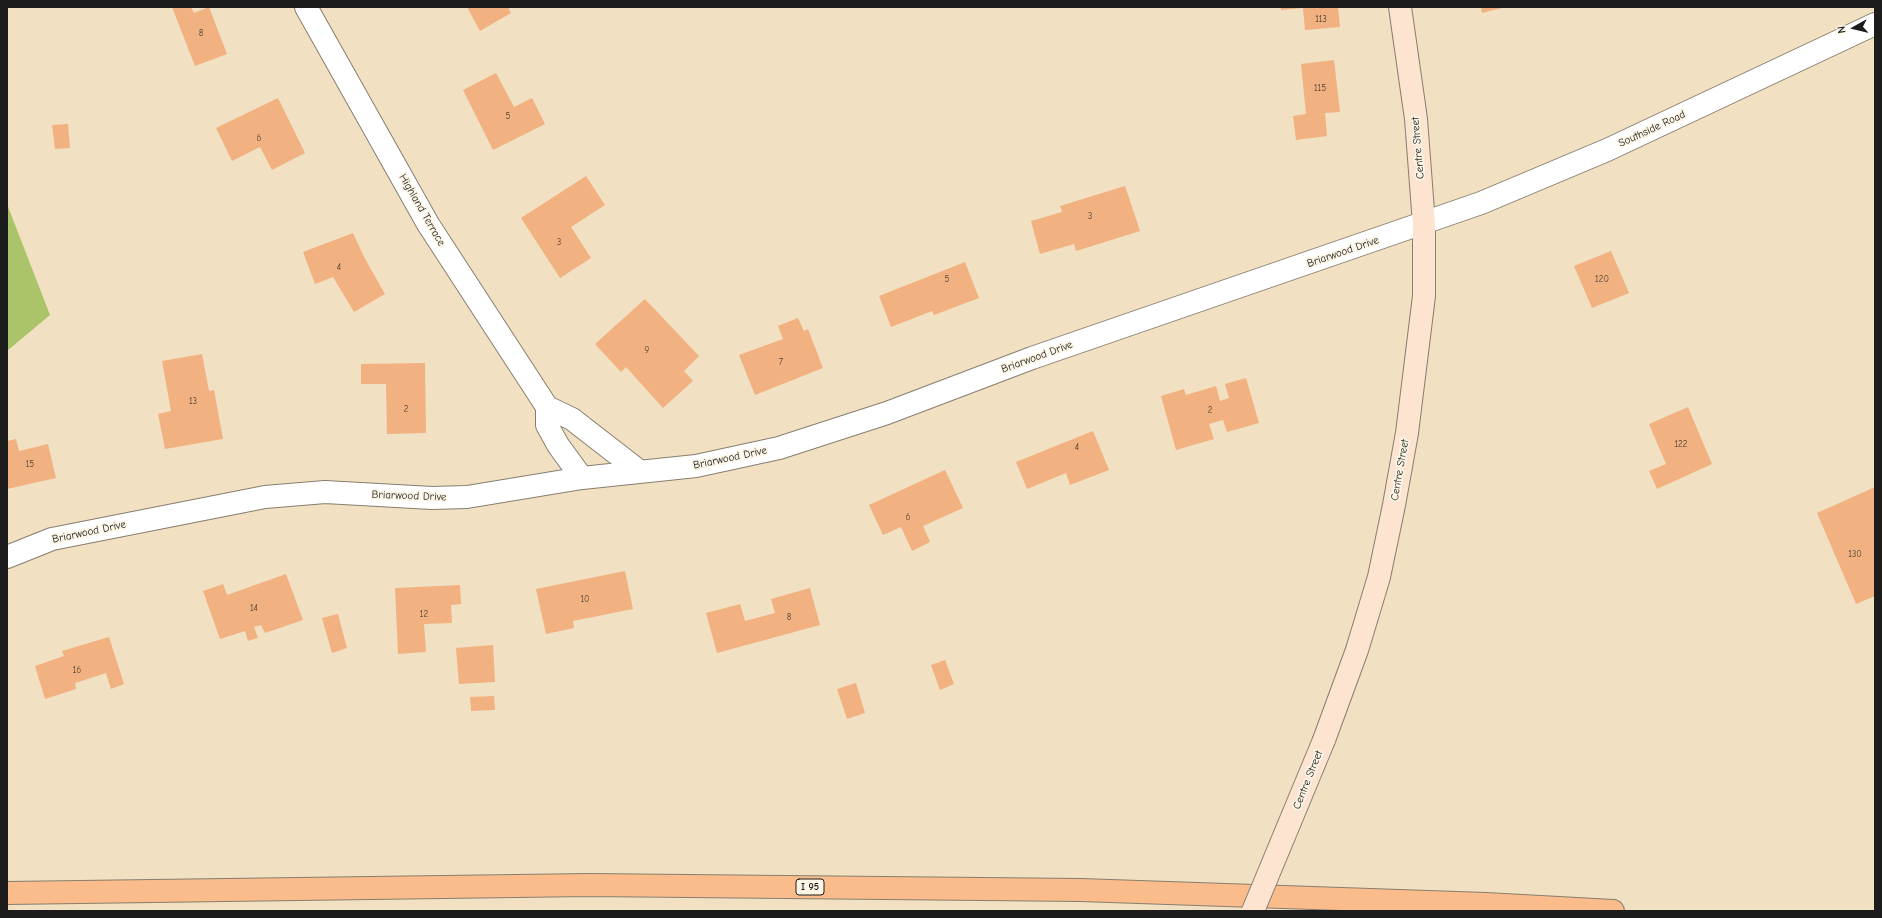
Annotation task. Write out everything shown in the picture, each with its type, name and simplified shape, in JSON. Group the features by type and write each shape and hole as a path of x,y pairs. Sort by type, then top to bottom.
{"highway":[{"name":"I 95","path":"7,893 588,885 1065,889 1486,904 1613,911"}],"main road":[{"name":"Centre Street","path":"1254,911 1324,740 1356,650 1379,577 1407,433 1424,296 1424,224 1416,119 1400,7"}],"street":[{"name":"Highland Terrace","path":"306,7 428,224 547,407 547,424 558,445 582,478"},
{"name":"Southside Road","path":"1424,224 1481,203 1608,150 1875,24"},
{"name":"Briarwood Drive","path":"7,557 52,539 264,496 325,492 432,498 467,497 582,478 696,466 779,448 887,413 1032,358 1424,224"},
{"path":"547,407 572,419 639,471"}],"green space":[{"path":"7,204 50,315 7,351"}],"building":[{"path":"172,7 191,7 194,13 209,7 227,54 195,66"},
{"path":"467,7 508,7 511,13 480,31"},
{"path":"1281,7 1338,7 1340,27 1305,30 1303,8 1281,10"},
{"path":"1481,7 1501,7 1502,8 1482,13"},
{"path":"1334,60 1340,112 1325,113 1327,136 1296,140 1293,116 1306,114 1301,64"},
{"path":"496,73 514,107 532,98 545,124 493,150 463,90"},
{"path":"278,98 305,153 272,170 260,147 232,161 216,128"},
{"path":"68,124 70,148 55,149 52,125"},
{"path":"586,176 605,205 571,227 591,258 560,278 521,218"},
{"path":"1125,186 1140,231 1076,251 1074,244 1040,254 1031,221 1062,212 1060,206"},
{"path":"353,233 364,257 385,294 354,312 333,277 315,284 303,252"},
{"path":"1611,251 1629,293 1592,308 1574,266"},
{"path":"965,262 979,298 934,315 932,311 891,327 879,296"},
{"path":"645,299 699,356 684,371 693,381 663,408 626,367 621,372 595,344"},
{"path":"798,318 804,331 808,329 823,368 755,395 739,355 783,339 778,326"},
{"path":"202,354 209,391 214,390 223,439 165,449 158,414 171,411 162,361"},
{"path":"425,363 426,433 387,434 386,384 361,384 361,364"},
{"path":"1246,378 1259,423 1227,432 1223,420 1209,424 1214,439 1176,450 1161,396 1184,389 1186,395 1216,386 1220,401 1229,398 1225,384"},
{"path":"1688,407 1712,464 1657,489 1649,471 1666,464 1649,424"},
{"path":"1093,431 1109,470 1070,485 1066,473 1027,489 1016,462"},
{"path":"16,439 19,451 48,444 56,478 7,489 7,441"},
{"path":"945,470 963,508 923,526 930,542 912,551 901,527 883,535 869,505"},
{"path":"1875,487 1875,596 1856,604 1817,513"},
{"path":"625,571 633,609 573,621 574,628 546,634 536,589"},
{"path":"286,574 303,620 265,633 261,625 254,627 258,638 248,641 245,631 220,639 203,591 223,584 227,595"},
{"path":"460,585 461,604 451,605 452,623 424,624 426,652 398,654 395,588"},
{"path":"810,588 820,625 717,653 706,613 740,604 745,621 775,613 771,599"},
{"path":"338,614 347,648 332,653 322,618"},
{"path":"109,637 124,684 111,689 106,673 75,683 76,689 45,699 35,666 64,656 62,651"},
{"path":"493,645 495,682 459,684 456,648"},
{"path":"945,660 954,684 940,690 931,665"},
{"path":"856,683 865,713 847,719 837,689"},
{"path":"494,696 495,710 471,711 470,697"}]}
